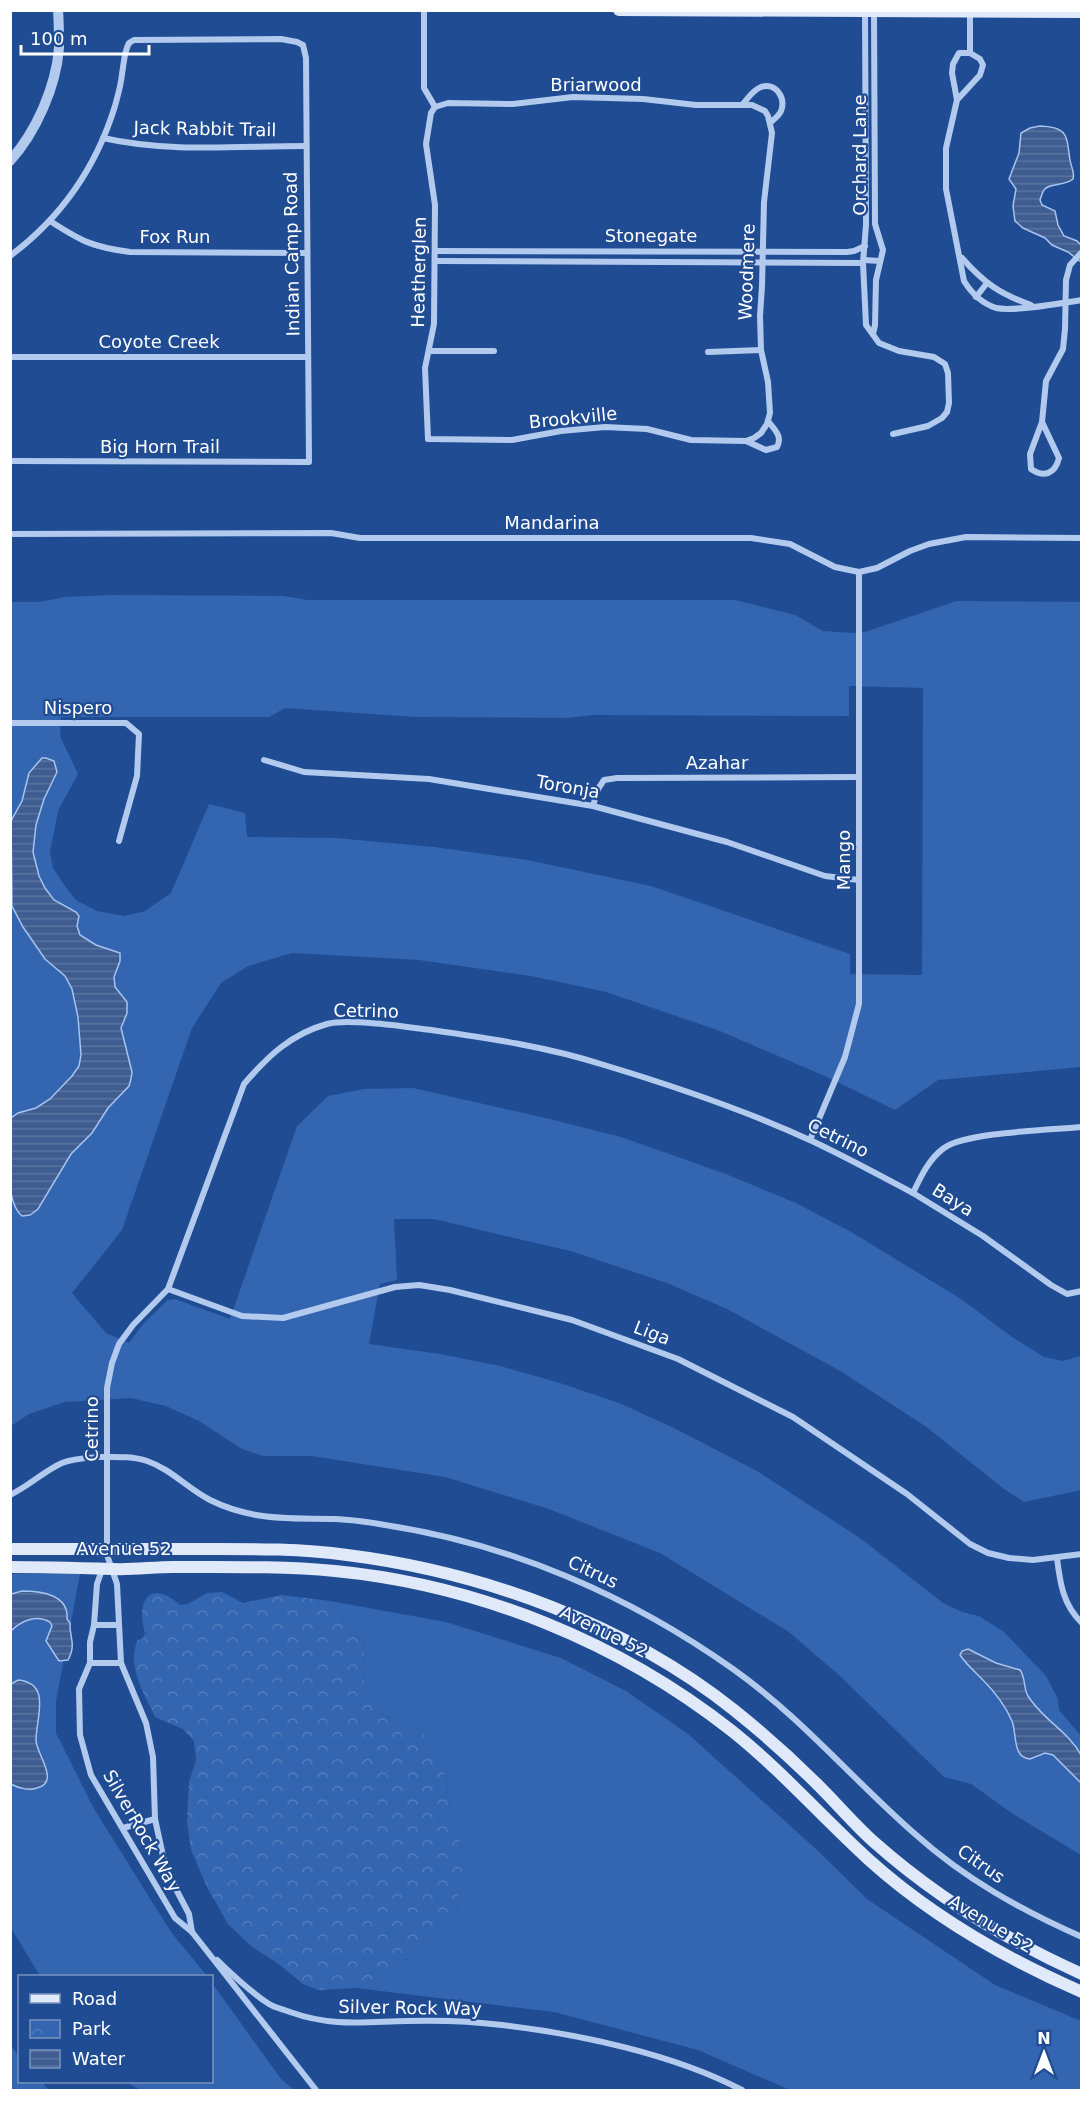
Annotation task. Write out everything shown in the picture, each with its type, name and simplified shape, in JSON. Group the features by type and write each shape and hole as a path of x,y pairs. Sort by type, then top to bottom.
{"main road":[{"path":"619,10 1082,12"},
{"name":"Avenue 52","path":"10,1549 108,1552 306,1551 402,1563 495,1587 584,1621 664,1663 730,1708 790,1758 873,1841 942,1895 1008,1938 1082,1974"},
{"name":"Avenue 52","path":"10,1567 247,1567 294,1568 361,1574 459,1594 501,1606 549,1624 639,1668 730,1730 771,1764 854,1846 908,1892 947,1920 991,1948 1082,1992"}],"street":[{"path":"10,161 39,117 52,81 59,50 58,10"},
{"path":"424,10 424,88 435,108"},
{"name":"Orchard Lane","path":"865,11 864,261 866,326 873,334"},
{"name":"Orchard Lane","path":"873,334 876,280 883,250 875,224 874,11"},
{"path":"970,11 970,53"},
{"name":"Indian Camp Road","path":"104,138 120,88 126,47 134,40 280,39 303,45 306,58 309,462"},
{"path":"957,100 982,70 980,59 970,53 959,53 952,64 957,100 946,148 946,189 964,281 981,301 998,308 1082,300"},
{"name":"Woodmere","path":"743,104 764,86 776,89 780,93 782,106 781,111 771,122 772,133 764,202 759,316 761,350 768,382 770,413 768,421"},
{"name":"Briarwood","path":"435,108 448,103 513,104 573,97 643,99 696,105 743,104 765,111 771,122"},
{"name":"Heatherglen","path":"428,439 425,368 434,324 435,205 426,144 429,119 435,108"},
{"path":"10,256 26,244 67,204 104,138"},
{"name":"Jack Rabbit Trail","path":"104,138 142,146 306,146"},
{"name":"Fox Run","path":"50,221 80,241 130,252 307,253"},
{"name":"Stonegate","path":"435,251 847,252 859,250 865,246"},
{"path":"506,251 506,261"},
{"path":"544,251 544,261"},
{"path":"570,251 570,261"},
{"path":"593,261 594,251"},
{"path":"622,251 622,261"},
{"path":"656,251 656,261"},
{"path":"690,261 691,252"},
{"path":"1042,422 1059,458 1055,468 1046,474 1034,472 1029,464 1030,454 1042,422 1046,381 1063,349 1067,302 1066,280 1070,265 1082,252"},
{"path":"959,255 987,283 1010,297 1033,306"},
{"name":"Stonegate","path":"435,261 880,261"},
{"path":"976,297 987,283"},
{"path":"873,334 879,343 887,347 934,357 945,364 948,373 949,403 947,412 942,418 928,426 893,434"},
{"path":"708,352 761,350"},
{"path":"429,351 494,351"},
{"name":"Coyote Creek","path":"10,357 308,357"},
{"path":"746,441 766,450 777,447 780,438 768,421"},
{"name":"Brookville","path":"428,439 512,440 561,431 605,427 647,429 691,440 746,441 761,433 768,421"},
{"name":"Big Horn Trail","path":"10,461 309,462"},
{"name":"Mandarina","path":"10,534 331,533 360,538 751,538 790,544 835,567 859,572"},
{"path":"859,572 877,568 910,550 966,537 1082,538"},
{"name":"Mango","path":"810,1140 845,1057 859,1004 859,572"},
{"name":"Nispero","path":"10,723 126,723 139,734 137,776 119,841"},
{"name":"Toronja","path":"264,760 304,772 429,779 593,806 728,842 825,876 859,880"},
{"name":"Azahar","path":"593,806 598,789 604,780 617,778 859,777"},
{"name":"Cetrino","path":"108,1552 107,1388 112,1363 119,1344 133,1325 168,1289 244,1084 265,1059 291,1038 329,1023 365,1023 469,1035 602,1064 716,1102 810,1140 913,1193"},
{"name":"Baya","path":"1082,1127 963,1138 945,1147 931,1160 913,1193 983,1236 1051,1286 1067,1294 1082,1292"},
{"name":"Liga","path":"168,1289 242,1316 283,1318 395,1287 419,1286 450,1290 572,1320 678,1359 794,1417 907,1494 970,1544 1009,1558 1033,1560 1082,1554"},
{"name":"Citrus","path":"10,1495 60,1464 78,1458 130,1457 148,1461 209,1499 241,1511 260,1516 339,1519 386,1525 447,1537 555,1571 638,1610 699,1647 776,1702 829,1750 916,1836 975,1881 1031,1914 1082,1937"},
{"name":"SilverRock Way","path":"108,1552 108,1568 117,1584 121,1663 146,1724 153,1757 154,1819 166,1870 189,1914 192,1932"},
{"path":"1057,1558 1061,1588 1069,1608 1082,1623"},
{"name":"SilverRock Way","path":"108,1568 97,1584 94,1625 90,1642 90,1663 79,1689 80,1735 91,1775 175,1918 192,1932 316,2091"},
{"path":"94,1625 119,1625"},
{"path":"90,1663 121,1663"},
{"path":"123,1828 154,1819"},
{"name":"Silver Rock Way","path":"201,1945 270,2005 311,2019 349,2024 448,2020 577,2036 653,2056 719,2078 742,2091"}],"green space":[{"path":"112,595 283,596 308,600 735,600 795,615 823,631 851,633 865,632 957,601 1081,602 1081,1067 938,1080 895,1110 827,1077 720,1031 606,992 531,976 419,960 292,953 248,966 221,983 192,1028 122,1230 72,1293 106,1333 129,1343 143,1324 168,1300 175,1299 230,1319 297,1126 328,1096 364,1089 413,1088 621,1137 726,1174 796,1203 853,1233 961,1299 1012,1337 1044,1357 1063,1361 1081,1356 1081,1490 1024,1502 1004,1489 925,1426 842,1372 727,1309 667,1283 574,1252 434,1219 394,1219 397,1280 380,1284 369,1344 440,1354 500,1366 619,1403 674,1428 757,1471 860,1538 943,1603 962,1612 979,1616 1004,1632 1046,1676 1058,1699 1059,1710 1081,1736 1081,1855 1013,1814 971,1784 944,1777 840,1676 789,1632 660,1553 549,1509 445,1477 312,1456 263,1456 242,1449 199,1421 166,1406 131,1398 65,1402 29,1414 11,1426 11,602 39,602 65,597","holes":["849,686 923,688 922,975 850,974 850,954 651,886 527,860 434,847 336,838 247,837 245,813 209,804 171,893 145,911 124,916 97,911 76,900 53,868 50,852 58,811 78,774 60,736 61,717 269,717 285,708 416,717 849,716"]},
{"path":"11,1574 80,1574 56,1701 56,1733 93,1807 171,1932 206,1975 39,1975 11,1928"},
{"path":"222,1592 243,1603 281,1595 330,1601 352,1633 362,1641 366,1662 364,1680 368,1701 378,1713 418,1729 433,1744 445,1771 449,1803 462,1848 462,1878 457,1909 446,1928 391,1972 356,1988 318,1990 303,1984 251,1946 228,1924 207,1887 191,1850 187,1822 189,1782 196,1760 194,1741 183,1729 155,1717 135,1671 134,1651 137,1641 143,1638 145,1633 142,1611 148,1597 161,1594 170,1597 180,1605 188,1604 207,1593"},
{"path":"330,1601 446,1622 561,1658 626,1691 688,1734 816,1849 867,1899 995,1985 1081,2021 1081,2090 790,2090 698,2050 554,2012 356,1988 391,1972 446,1928 457,1909 462,1878 462,1848 455,1831 445,1771 418,1729 378,1713 368,1701 364,1680 366,1662 362,1641 352,1633"},
{"path":"213,1984 281,2079 294,2090 140,2090 129,2083 213,2083"},
{"path":"11,2046 18,2055 18,2083 43,2083 49,2090 11,2090"}],"water":[{"path":"1040,126 1057,128 1067,139 1073,179 1046,188 1040,200 1042,205 1055,211 1058,225 1064,236 1081,245 1081,262 1015,221 1013,206 1016,189 1009,179 1019,153 1021,133"},
{"path":"42,758 54,761 57,772 44,799 36,825 33,852 39,876 54,900 79,916 77,926 80,935 96,945 120,953 120,961 114,977 115,987 127,1002 127,1013 121,1028 132,1072 129,1086 108,1108 92,1133 71,1154 38,1209 30,1215 22,1216 12,1198 10,1185 11,1118 18,1113 36,1108 50,1099 72,1076 79,1066 81,1055 78,1017 72,989 65,976 45,959 12,906 11,821 22,801 29,773"},
{"path":"22,1591 53,1596 64,1604 70,1623 72,1645 68,1660 59,1661 46,1641 52,1626 50,1622 39,1619 29,1620 19,1624 11,1631 11,1594"},
{"path":"968,1649 996,1663 1020,1670 1026,1693 1040,1712 1070,1739 1081,1755 1083,1765 1081,1783 1053,1755 1045,1753 1030,1759 1020,1754 1012,1721 1006,1709 991,1688 960,1655 962,1651"},
{"path":"18,1680 29,1683 39,1695 36,1740 46,1767 47,1780 44,1785 34,1789 24,1789 11,1784 11,1684"}]}
